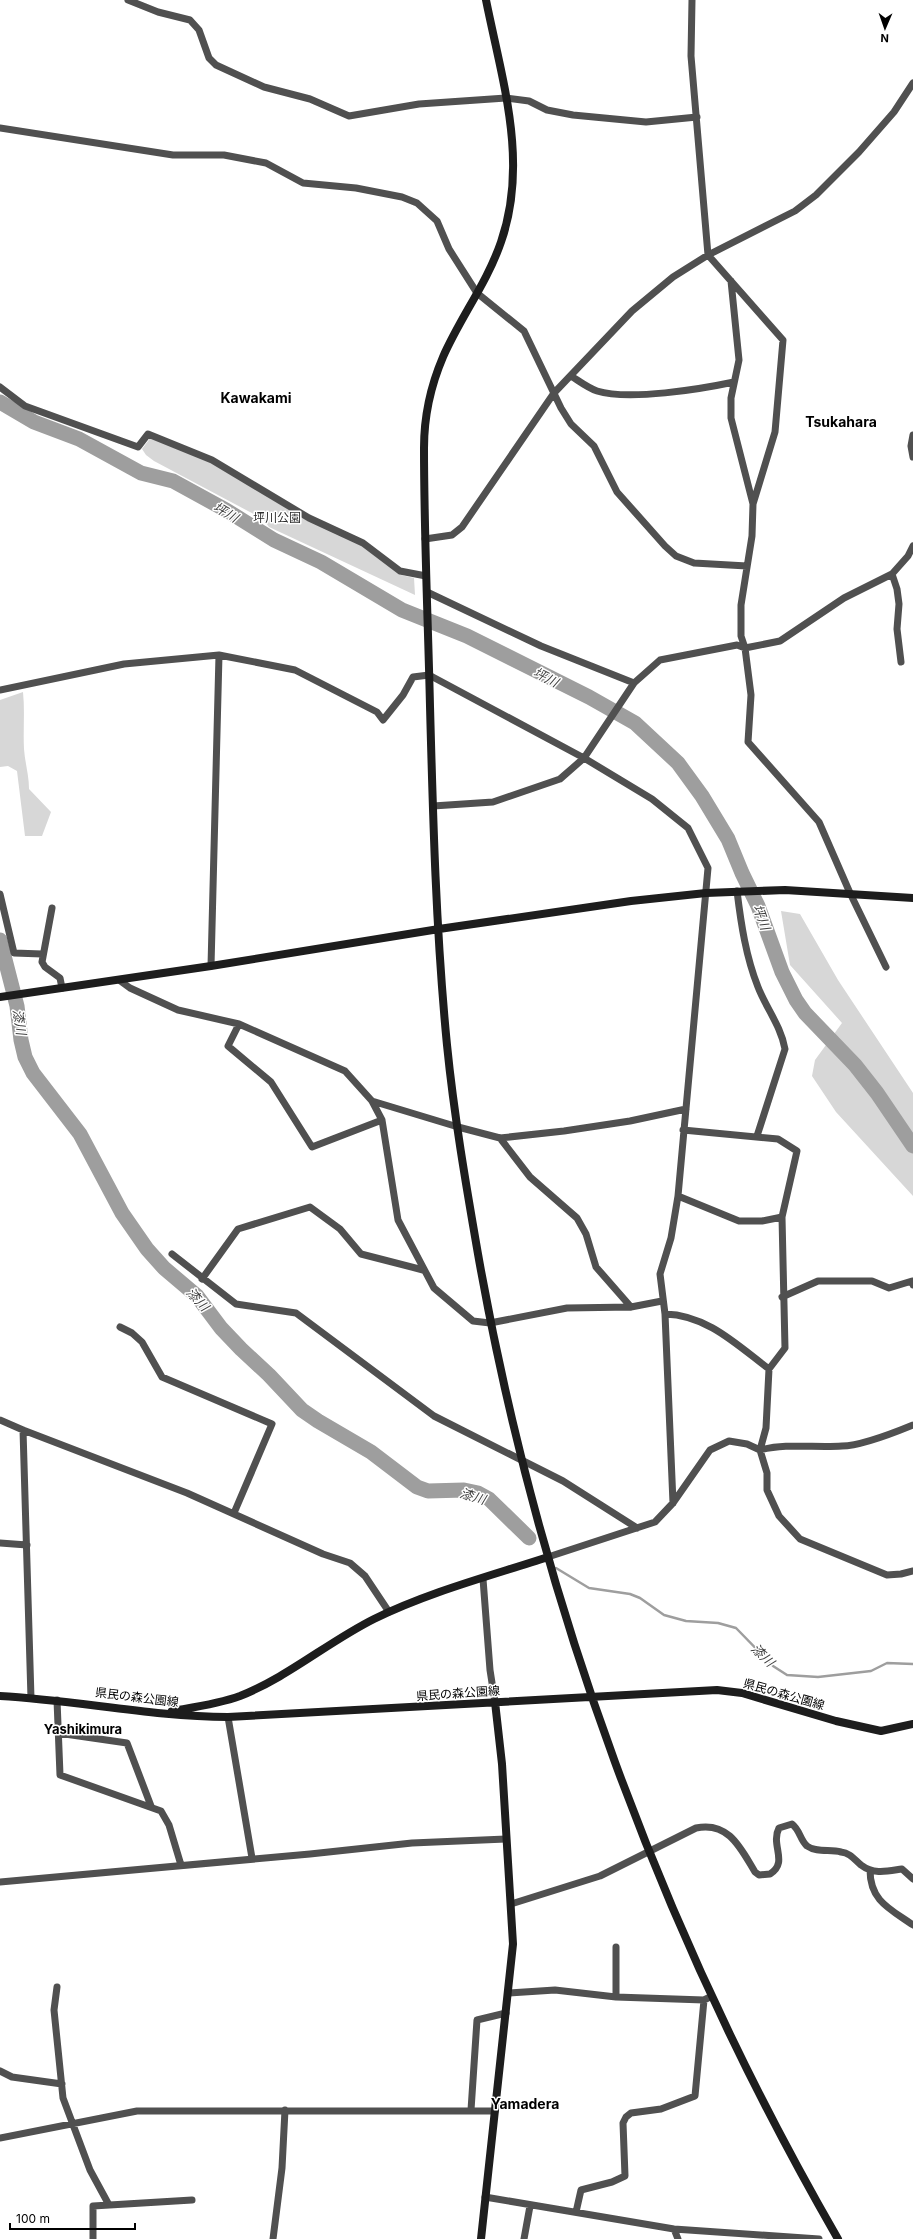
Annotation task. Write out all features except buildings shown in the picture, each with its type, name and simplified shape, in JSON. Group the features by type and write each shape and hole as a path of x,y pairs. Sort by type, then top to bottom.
{"street":[{"path":"128,0 158,12 190,20 199,30 209,58 216,65 264,87 310,99 349,116 419,104 506,98 529,101 547,110 573,115 646,122 697,117"},
{"path":"486,0 506,98 514,153 511,200 502,239 477,293 442,358 431,393 424,432 426,592 433,806 439,929 447,1047 458,1127 490,1323 522,1460 548,1557 590,1695 648,1851 708,1998 838,2239"},
{"path":"692,0 691,56 708,254 784,340 775,432 753,504 752,536 741,605 741,636 745,648 751,695 748,742 819,822 850,893 886,967"},
{"path":"425,539 452,535 462,527 554,394 632,311 673,277 708,254 795,211 816,195 860,152 910,93 913,82"},
{"path":"0,128 173,155 224,155 266,163 304,183 356,188 402,198 417,203 437,221 449,248 477,293 524,331 554,394 571,424 594,446 617,492 665,546 676,556 694,563 747,566"},
{"path":"731,281 739,360 734,382 731,418 753,504"},
{"path":"571,376 597,391 613,394 667,392 734,382"},
{"path":"0,387 25,406 138,447 148,434 212,460 309,518 363,543 400,571 426,576"},
{"path":"913,435 911,446 913,457"},
{"path":"433,806 493,802 560,779 584,758 634,683 660,660 737,645 745,648 780,640 844,598 892,574 908,556 913,546"},
{"path":"892,574 897,589 899,604 897,629 901,662"},
{"path":"426,592 541,646 634,683"},
{"path":"211,966 219,655"},
{"path":"0,690 124,664 219,655 295,670 377,712 383,720 403,695 413,677 429,675 584,758 652,800 688,828 708,868 678,1196 670,1238 660,1274 662,1301 665,1314 674,1503"},
{"path":"1,997 211,966 439,929 631,901 706,893 763,891 850,893 913,898"},
{"path":"737,892 743,935 758,987 783,1037 785,1049 757,1136"},
{"path":"0,894 14,953 42,954"},
{"path":"52,908 42,954 42,962 45,967 60,978 62,988"},
{"path":"119,980 130,988 178,1010 239,1024 345,1071 372,1101 382,1120 398,1220 423,1270 434,1288 473,1321 490,1323 567,1308 631,1307 662,1301"},
{"path":"239,1024 228,1046 271,1082 312,1147 382,1120"},
{"path":"372,1101 500,1138 571,1130 686,1109"},
{"path":"683,1130 778,1139 797,1151 782,1217 782,1297 785,1348 769,1369 766,1428 760,1450 767,1472 767,1490 779,1516 800,1539 887,1575 913,1571"},
{"path":"500,1138 530,1177 577,1218 586,1234 596,1267 631,1307"},
{"path":"678,1196 739,1221 762,1221 782,1217"},
{"path":"202,1279 238,1229 310,1208 340,1229 361,1254 423,1270"},
{"path":"172,1254 202,1279 236,1304 296,1313 434,1416 563,1481 637,1528"},
{"path":"782,1297 818,1281 872,1281 889,1288 912,1281 913,1285"},
{"path":"665,1314 679,1314 717,1328 769,1369"},
{"path":"120,1327 132,1333 142,1342 162,1377 272,1424 234,1513"},
{"path":"0,1420 187,1492 350,1563 365,1576 389,1612"},
{"path":"158,1712 215,1703 241,1695 269,1682 349,1632 389,1612 654,1522 674,1503 710,1450 729,1441 747,1444 760,1450 774,1446 844,1446 899,1431 913,1425"},
{"path":"23,1430 31,1698"},
{"path":"0,1543 27,1545"},
{"path":"481,2239 509,1993 513,1944 502,1764 490,1670 483,1579"},
{"name":"県民の森公園線","path":"0,1696 57,1700 158,1712 228,1718 590,1695 717,1690 742,1693 836,1721 881,1731 913,1724"},
{"path":"57,1700 60,1775 151,1806 161,1811 169,1825 180,1865"},
{"path":"228,1718 252,1858"},
{"path":"58,1733 127,1743 151,1806"},
{"path":"511,1904 600,1876 696,1828 710,1827 730,1835 736,1840 755,1872 765,1875 774,1871 780,1860 776,1838 778,1828 792,1824 798,1829 803,1842 808,1847 816,1850 841,1852 851,1855 870,1870 879,1872 902,1868 913,1879"},
{"path":"0,1882 252,1858 318,1854 412,1843 506,1839"},
{"path":"870,1870 870,1884 882,1903 913,1925"},
{"path":"616,1946 616,1998"},
{"path":"57,1987 54,2010 63,2098 90,2170 109,2205"},
{"path":"509,1993 555,1990 616,1998 708,1998"},
{"path":"576,2212 581,2190 612,2182 625,2176 623,2123 626,2117 631,2113 660,2109 695,2096 708,1998"},
{"path":"471,2110 477,2020 506,2013"},
{"path":"0,2071 12,2077 62,2084"},
{"path":"273,2239 282,2168 285,2110"},
{"path":"0,2138 137,2111 495,2111"},
{"path":"485,2197 530,2206 576,2212 674,2229 819,2239"},
{"path":"93,2239 93,2206 192,2200"},
{"path":"524,2239 530,2206"},
{"path":"674,2229 678,2239"}],"green space":[{"name":"坪川公園","path":"151,437 212,462 362,545 401,575 414,578 415,595 269,527 263,519 154,461 146,455 142,449"},
{"path":"23,692 24,749 29,789 51,812 42,836 25,836 17,771 8,766 0,767 0,700"},
{"path":"781,911 800,914 838,980 913,1093 913,1196 836,1112 812,1076 815,1060 842,1023 790,965"}],"waterway":[{"name":"坪川","path":"0,402 34,422 79,439 141,473 173,481 226,510 274,540 321,562 402,610 467,636 589,697 635,723 678,763 702,796 728,839 758,906 782,972 796,1000 805,1013 855,1065 877,1093 913,1146"},
{"name":"漆川","path":"0,940 17,1006 21,1040 25,1057 33,1073 80,1134 122,1213 147,1249 164,1268 197,1296 221,1328 302,1410 371,1452 417,1487 428,1491 464,1490 478,1493 489,1499 529,1538"},
{"name":"漆川","path":"556,1568 589,1588 630,1594 640,1598 664,1615 686,1621 718,1623 736,1628 773,1666 787,1675 818,1677 871,1671 887,1663 913,1664"}],"district":[{"name":"Kawakami","path":"256,397"},
{"name":"Tsukahara","path":"841,421"},
{"name":"Yashikimura","path":"83,1729"},
{"name":"Yamadera","path":"525,2103"}]}
